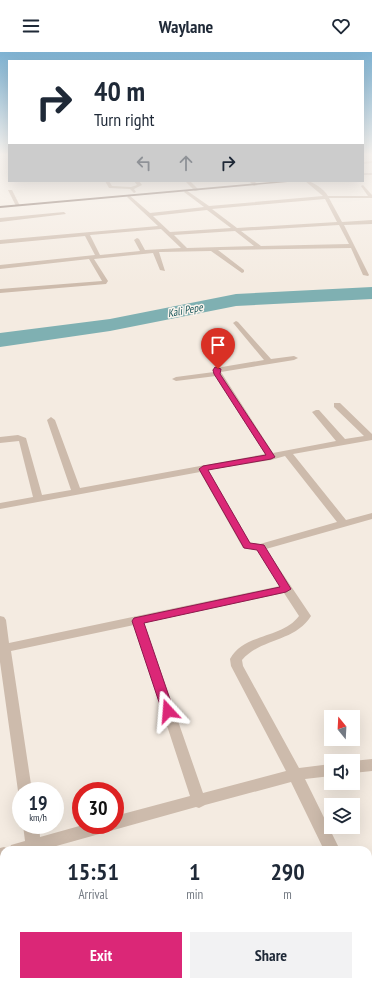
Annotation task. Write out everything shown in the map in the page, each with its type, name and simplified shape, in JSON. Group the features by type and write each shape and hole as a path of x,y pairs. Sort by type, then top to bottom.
{"main road":[{"path":"0,207 109,198"}],"street":[{"path":"14,198 18,205"},
{"path":"131,198 185,249"},
{"path":"195,198 234,230 260,248"},
{"path":"150,215 320,198"},
{"path":"326,198 341,222 366,276"},
{"path":"0,220 64,213"},
{"path":"278,222 284,226"},
{"path":"170,234 341,222 372,222"},
{"path":"0,242 57,235 87,235 163,227"},
{"path":"87,235 98,256"},
{"path":"137,240 143,251"},
{"path":"0,267 155,250 353,246"},
{"path":"212,249 242,272"},
{"path":"155,250 163,270"},
{"path":"0,291 104,283 105,281 90,257"},
{"path":"236,323 269,362"},
{"path":"271,457 217,374 216,370 220,368 294,358"},
{"path":"176,379 217,374"},
{"path":"337,405 371,437"},
{"path":"316,412 342,442"},
{"path":"51,420 77,492"},
{"path":"0,506 271,457 371,437"},
{"path":"0,440 18,438 23,440 38,499"},
{"path":"287,453 343,523"},
{"path":"203,469 247,546 260,547 372,516"},
{"path":"260,547 286,589 299,604 304,619 295,626 244,651 236,659 237,666 293,775 309,799 330,846"},
{"path":"2,648 138,621 286,589"},
{"path":"0,620 2,648 24,782"},
{"path":"138,621 199,802"},
{"path":"360,766 372,765"},
{"path":"124,821 199,802 293,775 324,771"},
{"path":"32,834 33,846"},
{"path":"36,846 78,834"}],"waterway":[{"name":"Kali Pepe","path":"0,340 110,325 236,300 372,293"}],"route":[{"path":"168,711 138,621 286,589 260,547 247,546 203,469 271,457 217,374 216,370 218,369"}]}
